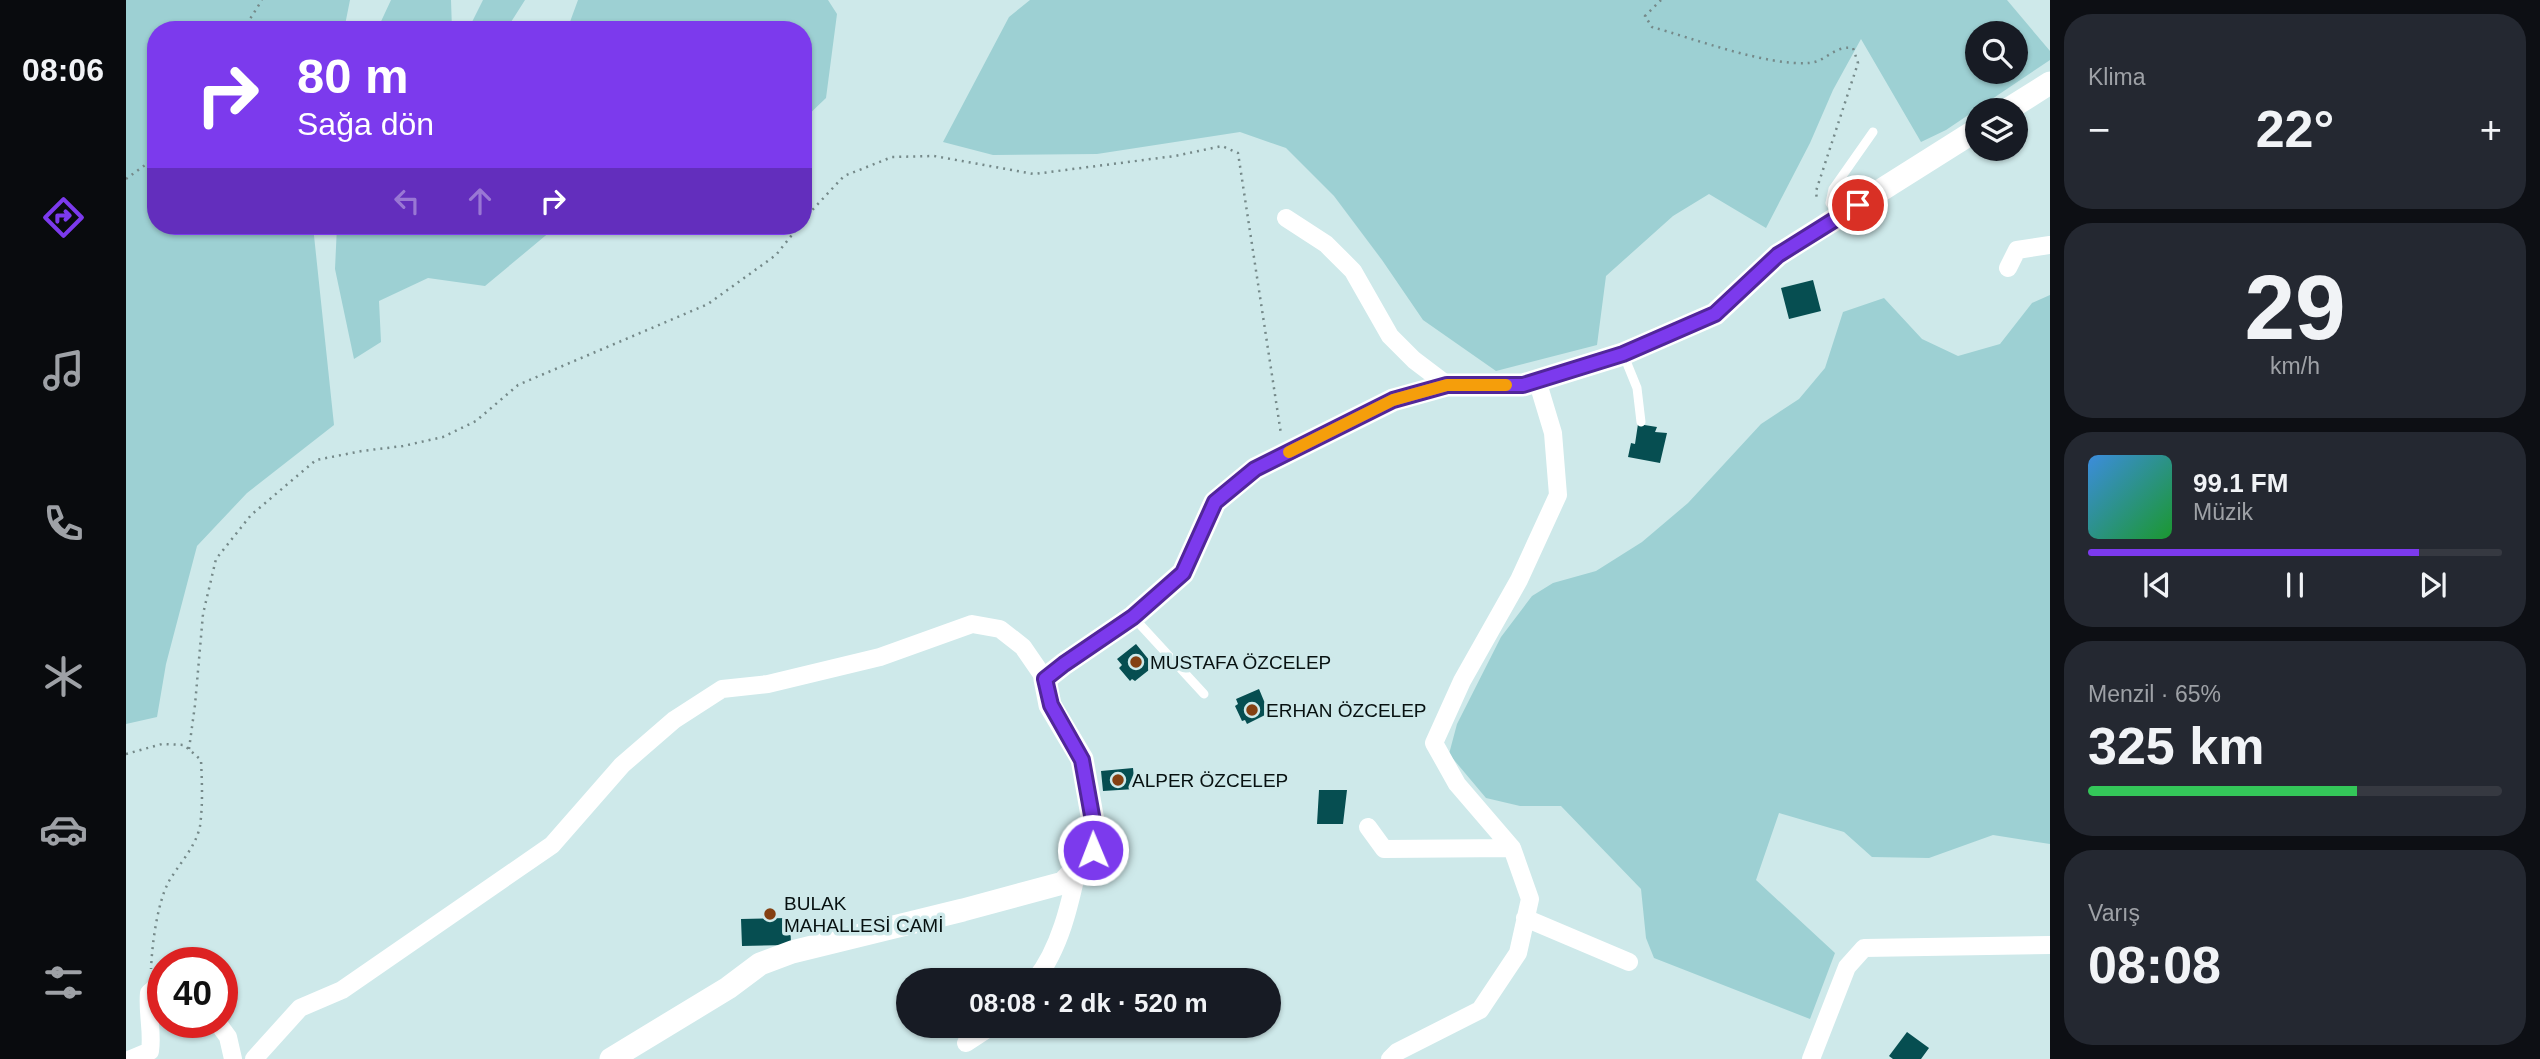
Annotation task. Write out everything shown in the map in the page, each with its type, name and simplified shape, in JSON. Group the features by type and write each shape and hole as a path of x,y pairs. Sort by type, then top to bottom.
{"street":[{"path":"2026,98 2050,83"},
{"path":"1045,679 1133,617 1183,573 1215,502 1255,469 1393,400 1447,385 1523,385 1623,354 1715,314 1778,255 1965,137"},
{"path":"1286,218 1326,244 1353,271 1390,335 1414,360 1447,385"},
{"path":"2008,268 2017,250 2050,245"},
{"path":"1390,1059 1397,1052 1480,1010 1518,953 1530,899 1513,848 1457,784 1434,743 1462,681 1520,580 1558,495 1553,433 1537,380"},
{"path":"254,1059 300,1008 342,990 552,845 622,765 674,720 722,690 768,684 880,657 972,624 1000,629 1023,647 1045,679 1051,705 1082,760 1093,821 1093,850 1063,883 950,914 792,952 760,964 728,988 611,1059"},
{"path":"1368,827 1384,849 1513,848"},
{"path":"1045,968 1070,906 1078,866"},
{"path":"1525,918 1629,962"},
{"path":"1811,1059 1847,967 1864,948 2050,945"},
{"path":"129,1058 150,1051 152,1038"},
{"path":"228,1038 233,1059"},
{"path":"966,1044 975,1038"}],"lane":[{"path":"1830,223 1833,189 1873,132"},
{"path":"1623,354 1637,388 1641,422"},
{"path":"1133,617 1204,694"}],"path":[{"path":"249,21 262,0"},
{"path":"1661,0 1644,16 1652,27 1766,58 1811,63 1843,47 1853,48 1858,63 1816,191 1830,223"},
{"path":"812,210 844,176 892,157 934,156 1034,174 1175,156 1222,146 1238,153 1284,455"},
{"path":"126,180 147,164"},
{"path":"189,749 203,614 216,559 251,515 316,460 443,437 477,421 518,385 708,304 776,255 792,235"},
{"path":"126,754 162,744 184,744 201,760 199,828 183,862 167,885 152,940 153,947"}],"shaded area":[{"path":"126,0 350,0 346,21 147,21 147,235 314,235 334,425 247,493 197,546 166,664 157,717 126,724"},
{"path":"391,0 451,0 452,21 381,21"},
{"path":"483,0 525,0 512,21 472,21"},
{"path":"578,0 828,0 837,14 826,98 812,111 812,21 570,21"},
{"path":"1030,0 2007,0 2025,21 1965,21 1965,84 2014,84 1994,98 1965,98 1965,117 1921,142 1861,39 1833,90 1810,143 1766,228 1709,194 1673,216 1606,276 1597,345 1496,371 1423,320 1334,196 1286,148 1240,132 1097,154 993,155 943,142 1009,17"},
{"path":"2028,25 2050,51 2050,60 2028,75"},
{"path":"337,235 546,235 485,286 428,278 379,301 381,342 354,359 335,269"},
{"path":"2050,295 2050,844 1993,835 1929,858 1872,857 1844,832 1779,813 1756,880 1835,953 1810,1019 1654,958 1646,938 1641,889 1561,806 1520,806 1486,798 1449,754 1457,724 1501,637 1532,596 1553,583 1596,571 1642,542 1688,503 1761,424 1799,399 1825,368 1843,312 1884,298 1922,339 1958,356 2000,344 2032,303"}],"building":[{"path":"1813,280 1821,311 1789,319 1781,288"},
{"path":"1638,424 1657,427 1655,432 1667,433 1660,463 1628,457 1631,443 1635,444"},
{"name":"MUSTAFA ÖZCELEP","path":"1136,644 1154,666 1135,681 1130,681 1119,668 1122,665 1117,659"},
{"name":"ERHAN ÖZCELEP","path":"1259,689 1269,713 1247,724 1245,720 1242,721 1235,706 1238,704 1236,699"},
{"name":"ALPER ÖZCELEP","path":"1133,768 1135,789 1103,791 1101,771"},
{"path":"1319,790 1347,790 1343,824 1317,824"},
{"path":"790,918 791,945 742,946 741,919"},
{"path":"1907,1032 1929,1048 1921,1059 1893,1059 1889,1056"}],"slow traffic":[{"path":"1289,452 1393,400 1447,385 1506,385"}],"place":[{"name":"MUSTAFA ÖZCELEP","path":"1136,662"},
{"name":"ERHAN ÖZCELEP","path":"1252,710"},
{"name":"ALPER ÖZCELEP","path":"1118,780"},
{"name":"BULAK MAHALLESİ CAMİ","path":"770,914"}],"route":[{"path":"1093,850 1093,821 1082,760 1051,705 1045,679 1133,617 1183,573 1215,502 1255,469 1393,400 1447,385 1523,385 1623,354 1715,314 1778,255 1858,205"}]}
